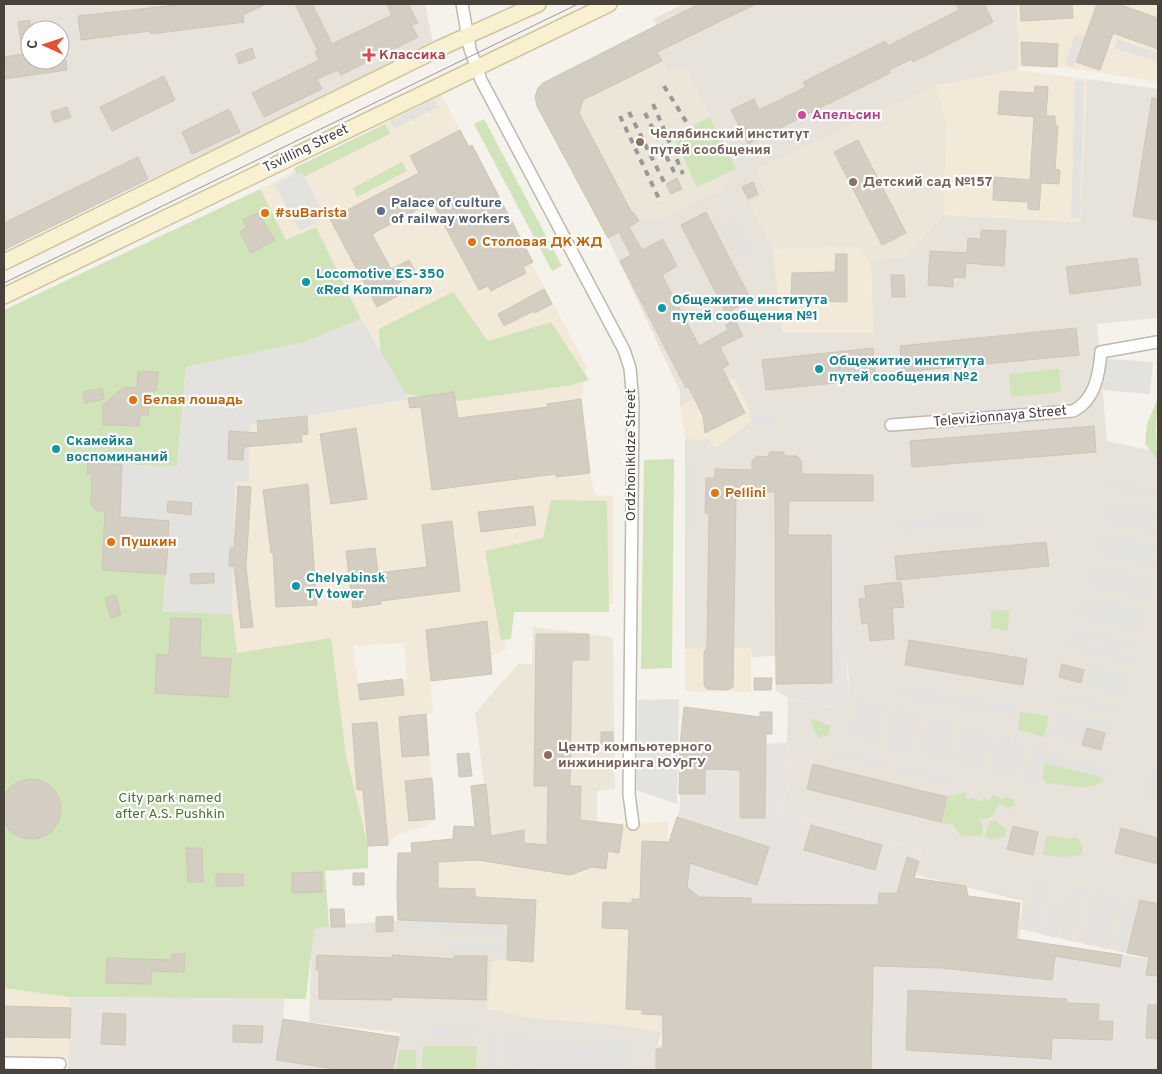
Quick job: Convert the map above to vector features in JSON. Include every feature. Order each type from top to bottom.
[{"type":"main road","points":[[4,262],[468,36],[538,4]]},
{"type":"main road","name":"Tsvilling Street","points":[[4,296],[609,4]]},
{"type":"street","name":"Ordzhonikidze Street","points":[[462,4],[475,68],[624,350],[630,368],[634,442],[631,544],[629,794],[633,824]]},
{"type":"street","name":"Televizionnaya Street","points":[[890,426],[1073,411],[1084,406],[1091,394],[1099,373],[1102,352],[1158,343]]},
{"type":"street","points":[[4,1063],[60,1064]]},
{"type":"shaded area","points":[[4,4],[425,4],[433,43],[4,250]]},
{"type":"shaded area","points":[[684,4],[1017,4],[1019,67],[1017,70],[936,86],[756,170],[767,193],[750,203],[773,249],[783,333],[873,333],[871,263],[880,259],[904,257],[944,215],[1080,222],[1087,79],[1158,89],[1158,307],[1156,318],[1097,324],[1107,441],[1158,452],[1158,960],[1019,929],[1023,901],[916,875],[922,850],[782,811],[792,770],[787,742],[788,698],[846,711],[850,690],[834,535],[806,535],[776,656],[752,657],[751,648],[685,649],[685,438],[702,440],[708,437],[715,449],[734,378],[680,406],[680,391],[608,238],[652,216],[655,220],[667,72],[656,51],[666,45],[653,19]]},
{"type":"shaded area","points":[[1017,4],[1158,4],[1158,82],[1072,68],[1019,67]]},
{"type":"shaded area","name":"Челябинский институт путей сообщения","points":[[656,25],[666,46],[656,51],[666,72],[680,66],[687,70],[735,167],[725,189],[655,221],[652,216],[639,221],[608,238],[537,106],[535,97],[538,88],[543,83],[555,81],[553,77]]},
{"type":"shaded area","points":[[1075,34],[1084,37],[1073,67],[1065,64]]},
{"type":"shaded area","points":[[1117,39],[1158,53],[1158,62],[1114,48]]},
{"type":"shaded area","points":[[1017,70],[1087,79],[1080,222],[944,215],[947,126],[936,86]]},
{"type":"shaded area","points":[[1075,81],[1084,81],[1080,218],[1071,218]]},
{"type":"shaded area","name":"Детский сад №157","points":[[936,86],[947,126],[944,215],[904,257],[880,259],[871,263],[858,247],[773,249],[749,203],[767,193],[756,170]]},
{"type":"shaded area","points":[[441,94],[587,367],[581,400],[590,473],[595,495],[613,496],[613,604],[504,607],[506,650],[490,656],[429,664],[433,713],[426,714],[435,819],[428,825],[397,835],[388,845],[368,846],[346,755],[237,653],[232,614],[235,481],[249,481],[250,426],[257,421],[307,416],[409,399],[361,319],[316,227],[286,240],[260,189]],"holes":[[[404,643],[407,679],[358,684],[353,646]]]},
{"type":"shaded area","points":[[434,99],[438,107],[394,129],[390,121]]},
{"type":"shaded area","points":[[301,171],[326,217],[300,231],[275,185]]},
{"type":"shaded area","points":[[735,219],[752,252],[741,258],[724,224]]},
{"type":"shaded area","points":[[858,247],[871,263],[873,333],[782,333],[773,249]]},
{"type":"shaded area","points":[[361,319],[409,399],[307,416],[257,421],[250,426],[249,482],[235,481],[232,614],[163,612],[169,521],[120,517],[122,464],[177,467],[186,367],[306,342]]},
{"type":"shaded area","points":[[1107,359],[1153,362],[1150,394],[1100,390]]},
{"type":"shaded area","points":[[734,378],[751,413],[751,421],[715,449],[708,437],[702,440],[685,438],[680,406]]},
{"type":"shaded area","points":[[1014,404],[1014,413],[965,417],[965,409]]},
{"type":"shaded area","points":[[752,414],[776,415],[775,427],[752,426]]},
{"type":"shaded area","points":[[686,466],[693,466],[693,532],[685,532]]},
{"type":"shaded area","points":[[1111,479],[1158,491],[1158,500],[1109,488]]},
{"type":"shaded area","points":[[1107,499],[1158,511],[1158,521],[1105,508]]},
{"type":"shaded area","points":[[978,512],[990,523],[903,532],[902,520]]},
{"type":"shaded area","points":[[1104,512],[1158,525],[1158,534],[1102,521]]},
{"type":"shaded area","points":[[1099,531],[1158,546],[1158,555],[1097,540]]},
{"type":"shaded area","points":[[846,532],[847,674],[850,690],[847,711],[788,698],[776,691],[776,552],[806,535],[834,535],[834,533]]},
{"type":"shaded area","points":[[1096,544],[1158,559],[1157,568],[1094,553]]},
{"type":"shaded area","points":[[1091,563],[1154,579],[1152,588],[1089,572]]},
{"type":"shaded area","points":[[1088,576],[1151,592],[1149,600],[1086,585]]},
{"type":"shaded area","points":[[1082,595],[1146,611],[1144,620],[1080,604]]},
{"type":"shaded area","points":[[1079,608],[1143,623],[1141,632],[1077,617]]},
{"type":"shaded area","name":"Центр компьютерного инжиниринга ЮУрГУ","points":[[533,627],[613,637],[615,789],[597,791],[597,822],[594,850],[524,843],[523,830],[491,836],[475,713],[518,664],[532,664]]},
{"type":"shaded area","points":[[1074,627],[1138,643],[1136,652],[1072,636]]},
{"type":"shaded area","points":[[1071,640],[1135,656],[1133,665],[1068,649]]},
{"type":"shaded area","points":[[751,648],[751,692],[685,691],[685,649]]},
{"type":"shaded area","points":[[1091,665],[1130,675],[1128,685],[1089,675]]},
{"type":"shaded area","points":[[1088,678],[1127,688],[1125,697],[1085,687]]},
{"type":"shaded area","points":[[902,687],[1018,707],[1016,717],[900,698]]},
{"type":"shaded area","points":[[1062,692],[1122,708],[1120,716],[1060,701]]},
{"type":"shaded area","points":[[860,698],[870,701],[861,740],[850,737]]},
{"type":"shaded area","points":[[679,699],[677,804],[636,790],[638,700]]},
{"type":"shaded area","points":[[874,702],[884,704],[875,743],[864,741]]},
{"type":"shaded area","points":[[895,707],[906,710],[896,749],[886,746]]},
{"type":"shaded area","points":[[909,711],[919,713],[910,752],[899,750]]},
{"type":"shaded area","points":[[1057,713],[1111,724],[1108,733],[1086,727],[1085,731],[1054,723]]},
{"type":"shaded area","points":[[930,718],[940,720],[931,757],[921,755]]},
{"type":"shaded area","points":[[944,722],[954,724],[945,761],[935,758]]},
{"type":"shaded area","points":[[966,727],[976,730],[967,766],[956,763]]},
{"type":"shaded area","points":[[1054,727],[1085,735],[1082,745],[1051,737]]},
{"type":"shaded area","points":[[980,731],[990,733],[981,769],[970,767]]},
{"type":"shaded area","points":[[1000,736],[1011,739],[1002,775],[991,772]]},
{"type":"shaded area","points":[[1015,739],[1025,742],[1016,778],[1005,776]]},
{"type":"shaded area","points":[[787,742],[792,770],[782,811],[922,850],[914,878],[966,886],[968,897],[1020,903],[1020,939],[1158,960],[1158,1070],[656,1070],[656,1049],[662,1043],[660,1015],[665,854],[680,809],[680,743],[766,744]]},
{"type":"shaded area","points":[[1035,744],[1045,747],[1036,783],[1026,781]]},
{"type":"shaded area","points":[[828,747],[890,765],[882,769],[838,758]]},
{"type":"shaded area","points":[[1051,753],[1107,768],[1105,778],[1048,764]]},
{"type":"shaded area","points":[[1154,762],[1158,764],[1158,789],[1155,804],[1144,801]]},
{"type":"shaded area","points":[[895,765],[970,785],[954,786],[899,773]]},
{"type":"shaded area","points":[[668,821],[660,1015],[662,1032],[619,1025],[531,1018],[487,1009],[492,962],[507,960],[508,924],[411,920],[411,843],[491,836],[524,830],[594,850],[597,822],[623,825]]},
{"type":"shaded area","points":[[1036,880],[1047,882],[1035,931],[1024,928]]},
{"type":"shaded area","points":[[1074,884],[1084,886],[1070,941],[1061,938]]},
{"type":"shaded area","points":[[1096,889],[1105,891],[1092,946],[1083,944]]},
{"type":"shaded area","points":[[1109,892],[1119,895],[1106,949],[1096,946]]},
{"type":"shaded area","points":[[1129,897],[1140,900],[1127,953],[1116,951]]},
{"type":"shaded area","points":[[1053,900],[1063,902],[1055,938],[1044,935]]},
{"type":"shaded area","points":[[411,920],[508,924],[507,960],[492,962],[488,1009],[662,1032],[656,1049],[656,1070],[394,1070],[400,1033],[309,1022],[312,929],[333,925]]},
{"type":"shaded area","points":[[409,921],[501,925],[501,934],[409,930]]},
{"type":"shaded area","points":[[454,942],[501,942],[501,952],[454,952]]},
{"type":"shaded area","points":[[4,988],[70,996],[69,1060],[4,1057]]},
{"type":"shaded area","points":[[70,997],[284,999],[283,1019],[399,1037],[393,1070],[68,1070]]},
{"type":"shaded area","points":[[431,1026],[477,1027],[477,1036],[431,1036]]},
{"type":"shaded area","points":[[488,1035],[497,1035],[496,1070],[487,1070]]},
{"type":"shaded area","points":[[506,1035],[524,1035],[524,1070],[506,1070]]},
{"type":"shaded area","points":[[532,1040],[597,1045],[598,1040],[627,1041],[627,1070],[530,1070]]},
{"type":"green space","points":[[710,117],[735,167],[734,170],[697,187],[673,135]]},
{"type":"green space","points":[[484,119],[562,266],[552,271],[474,124]]},
{"type":"green space","points":[[385,124],[390,134],[299,179],[294,168]]},
{"type":"green space","points":[[402,162],[407,171],[357,197],[353,188]]},
{"type":"green space","name":"City park named after A.S. Pushkin","points":[[260,189],[286,240],[316,227],[361,319],[306,342],[186,367],[177,467],[123,465],[120,512],[169,521],[163,611],[232,614],[237,653],[331,638],[346,755],[368,846],[368,868],[325,871],[329,926],[314,929],[306,999],[70,997],[4,988],[4,310]]},
{"type":"green space","points":[[453,292],[488,341],[551,322],[589,380],[572,385],[459,401],[383,391],[379,329]]},
{"type":"green space","points":[[1059,369],[1061,392],[1011,397],[1009,374]]},
{"type":"green space","points":[[1158,398],[1156,431],[1158,460],[1145,444],[1147,424]]},
{"type":"green space","points":[[674,459],[672,668],[641,669],[644,460]]},
{"type":"green space","points":[[551,500],[607,501],[609,612],[514,612],[511,639],[501,640],[485,551],[543,538]]},
{"type":"green space","points":[[1009,610],[1008,631],[991,628],[991,611]]},
{"type":"green space","points":[[1020,712],[1049,716],[1044,737],[1018,730]]},
{"type":"green space","points":[[814,719],[831,726],[829,735],[820,738],[814,731],[811,721]]},
{"type":"green space","points":[[1045,763],[1105,778],[1093,786],[1085,787],[1046,783],[1042,778]]},
{"type":"green space","points":[[965,792],[967,799],[973,798],[979,802],[984,798],[988,800],[994,795],[1002,800],[1004,797],[1015,800],[1015,805],[1009,809],[999,803],[992,817],[980,820],[983,829],[982,836],[962,837],[952,824],[941,824],[949,795],[953,796]]},
{"type":"green space","points":[[995,820],[1007,830],[1005,836],[990,840],[985,836],[989,822]]},
{"type":"green space","points":[[1047,835],[1068,839],[1077,837],[1083,847],[1081,855],[1066,857],[1042,855]]},
{"type":"green space","points":[[423,1046],[477,1046],[476,1070],[422,1070]]},
{"type":"green space","points":[[399,1050],[416,1050],[416,1070],[396,1070]]},
{"type":"building","points":[[185,4],[266,4],[243,15],[244,22],[151,34],[150,31],[81,40],[78,16]]},
{"type":"building","points":[[295,4],[312,4],[332,44],[392,15],[387,4],[408,4],[418,23],[411,25],[418,37],[390,51],[388,48],[367,58],[369,61],[341,75],[338,70],[317,79],[322,89],[264,117],[252,93],[319,60],[315,52],[318,51]]},
{"type":"building","points":[[699,4],[756,4],[657,52],[662,61],[583,100],[579,113],[632,213],[634,213],[639,221],[629,227],[642,250],[663,239],[677,266],[662,275],[699,346],[728,330],[725,325],[735,320],[743,336],[720,347],[729,365],[722,368],[745,413],[705,433],[703,416],[688,386],[686,388],[620,261],[631,255],[619,232],[608,238],[537,106],[535,97],[538,88],[543,83]]},
{"type":"building","points":[[956,4],[984,4],[993,22],[913,62],[912,59],[889,70],[890,73],[748,144],[731,110],[754,99],[759,110],[806,87],[803,82],[885,41],[888,46],[959,10]]},
{"type":"building","points":[[1020,4],[1072,4],[1073,18],[1021,21]]},
{"type":"building","points":[[1097,4],[1118,4],[1158,18],[1158,49],[1113,33],[1100,70],[1076,62]]},
{"type":"building","points":[[1021,42],[1058,44],[1057,67],[1022,65]]},
{"type":"building","points":[[252,48],[255,58],[239,64],[236,54]]},
{"type":"building","points":[[20,54],[20,70],[67,70],[4,79],[4,57]]},
{"type":"building","points":[[164,76],[175,100],[112,131],[100,107]]},
{"type":"building","points":[[1035,86],[1048,87],[1046,116],[1055,116],[1055,125],[1058,126],[1055,169],[1060,170],[1059,184],[1041,183],[1039,210],[1028,209],[1028,202],[993,200],[994,177],[1030,180],[1034,117],[998,114],[1000,91],[1034,93]]},
{"type":"building","points":[[1152,98],[1158,99],[1158,206],[1156,220],[1133,216]]},
{"type":"building","points":[[67,107],[71,117],[54,123],[51,112]]},
{"type":"building","points":[[229,109],[240,132],[192,154],[182,132]]},
{"type":"building","name":"Palace of culture of railway workers","points":[[460,130],[469,147],[472,145],[533,262],[523,267],[526,273],[491,291],[488,286],[479,290],[432,202],[372,234],[391,269],[409,260],[416,273],[398,283],[403,293],[377,307],[330,219],[419,173],[410,156]]},
{"type":"building","points":[[858,140],[906,233],[882,245],[834,152]]},
{"type":"building","points":[[138,157],[148,179],[4,250],[4,223]]},
{"type":"building","points":[[677,178],[682,189],[671,194],[666,184]]},
{"type":"building","points":[[753,182],[758,194],[748,199],[742,187]]},
{"type":"building","points":[[706,212],[751,300],[726,313],[681,225]]},
{"type":"building","points":[[258,213],[275,240],[251,253],[240,232],[247,227],[243,220]]},
{"type":"building","points":[[981,230],[1006,231],[1004,266],[966,263],[965,278],[953,277],[953,287],[928,285],[930,251],[967,253],[968,238],[981,239]]},
{"type":"building","points":[[836,254],[847,254],[847,302],[791,300],[792,273],[835,272]]},
{"type":"building","points":[[1137,258],[1141,285],[1070,294],[1066,267]]},
{"type":"building","points":[[891,275],[904,275],[905,297],[892,297]]},
{"type":"building","points":[[544,289],[552,304],[504,326],[498,314]]},
{"type":"building","points":[[1076,328],[1079,355],[902,372],[900,346]]},
{"type":"building","name":"Общежитие института путей сообщения №2","points":[[873,348],[876,379],[766,390],[762,360]]},
{"type":"building","name":"Белая лошадь","points":[[138,371],[158,372],[156,391],[150,391],[148,415],[140,415],[139,426],[103,425],[103,405],[124,387],[137,388]]},
{"type":"building","points":[[102,388],[104,399],[85,403],[83,392]]},
{"type":"building","points":[[454,392],[458,418],[548,407],[547,404],[581,399],[590,473],[556,477],[556,474],[432,490],[421,407],[410,408],[408,398]]},
{"type":"building","points":[[307,416],[308,434],[301,435],[302,442],[244,447],[243,460],[228,459],[229,431],[258,433],[257,421]]},
{"type":"building","points":[[1094,426],[1096,452],[912,467],[910,441]]},
{"type":"building","points":[[356,428],[367,499],[331,504],[320,434]]},
{"type":"building","points":[[770,452],[783,452],[785,456],[797,456],[801,461],[802,474],[873,475],[873,501],[789,501],[788,535],[831,535],[832,683],[776,684],[775,492],[750,492],[750,497],[736,497],[733,687],[727,690],[707,689],[704,685],[704,651],[707,648],[709,513],[705,513],[706,478],[715,478],[715,469],[752,470],[752,461],[757,456],[768,457]]},
{"type":"building","points":[[88,463],[122,464],[120,517],[169,521],[166,574],[102,570],[105,511],[97,511],[91,504],[92,474],[87,474]]},
{"type":"building","points":[[308,484],[317,605],[276,607],[273,553],[271,553],[263,490]]},
{"type":"building","points":[[238,486],[251,487],[246,567],[253,627],[241,628],[234,566],[229,566],[230,548],[234,548]]},
{"type":"building","points":[[168,501],[192,503],[191,515],[167,512]]},
{"type":"building","points":[[533,506],[536,525],[481,532],[478,512]]},
{"type":"building","points":[[452,521],[460,591],[381,601],[381,604],[353,608],[346,551],[375,548],[378,573],[427,567],[422,525]]},
{"type":"building","points":[[1046,542],[1049,566],[897,580],[895,556]]},
{"type":"building","points":[[214,573],[214,583],[191,584],[190,574]]},
{"type":"building","points":[[901,582],[904,607],[892,608],[894,639],[870,641],[868,623],[862,624],[859,599],[866,598],[864,586]]},
{"type":"building","points":[[116,595],[121,615],[111,618],[105,598]]},
{"type":"building","points":[[171,618],[201,619],[200,657],[231,659],[228,697],[155,693],[157,654],[169,655]]},
{"type":"building","points":[[487,621],[492,674],[431,681],[426,630]]},
{"type":"building","points":[[536,634],[589,634],[589,660],[572,660],[570,786],[581,786],[580,820],[623,825],[619,853],[608,851],[606,869],[592,867],[570,875],[478,860],[438,862],[438,888],[475,889],[475,897],[536,900],[533,962],[507,960],[508,924],[398,920],[397,890],[398,853],[412,853],[411,843],[453,839],[454,826],[475,827],[471,786],[486,784],[491,836],[524,830],[524,843],[547,845],[548,786],[534,786]]},
{"type":"building","points":[[909,640],[1027,659],[1023,685],[905,665]]},
{"type":"building","points":[[1062,664],[1084,670],[1081,683],[1059,677]]},
{"type":"building","points":[[754,678],[772,678],[771,690],[754,690]]},
{"type":"building","points":[[402,679],[404,695],[360,700],[358,684]]},
{"type":"building","points":[[684,707],[760,717],[760,712],[772,712],[772,734],[766,734],[765,818],[740,818],[740,770],[705,769],[705,794],[679,794],[680,745]]},
{"type":"building","points":[[426,714],[429,755],[402,757],[399,717]]},
{"type":"building","points":[[377,722],[388,845],[368,846],[363,790],[357,790],[352,724]]},
{"type":"building","points":[[1087,728],[1105,733],[1101,750],[1082,745]]},
{"type":"building","points":[[601,732],[613,732],[613,744],[601,744]]},
{"type":"building","points":[[469,753],[472,776],[459,777],[457,754]]},
{"type":"building","points":[[813,764],[947,797],[941,822],[807,789]]},
{"type":"building","points":[[432,778],[435,819],[409,821],[405,781]]},
{"type":"building","points":[[31,779],[47,784],[52,788],[56,793],[61,809],[56,825],[52,830],[47,834],[31,839],[15,834],[10,830],[6,825],[1,809],[6,793],[10,788],[15,784]]},
{"type":"building","points":[[677,817],[769,847],[757,885],[690,863],[687,887],[699,897],[752,898],[750,904],[878,905],[879,893],[897,893],[907,857],[919,861],[914,878],[966,886],[968,896],[1020,903],[1016,939],[1122,955],[1120,967],[1055,956],[1052,980],[941,968],[873,966],[871,1070],[656,1070],[656,1049],[663,1049],[663,1015],[642,1014],[642,1010],[626,1009],[629,929],[602,928],[603,902],[632,903],[632,899],[640,899],[642,841],[669,842]]},
{"type":"building","points":[[811,825],[882,845],[875,870],[804,850]]},
{"type":"building","points":[[1013,826],[1038,832],[1033,855],[1007,849]]},
{"type":"building","points":[[1121,828],[1158,838],[1158,864],[1115,853]]},
{"type":"building","points":[[186,848],[202,848],[203,882],[188,882]]},
{"type":"building","points":[[322,872],[322,892],[292,893],[292,873]]},
{"type":"building","points":[[353,873],[364,873],[364,885],[353,885]]},
{"type":"building","points":[[216,874],[243,874],[243,886],[216,886]]},
{"type":"building","points":[[1140,900],[1158,904],[1158,976],[1146,975],[1149,957],[1127,953]]},
{"type":"building","points":[[330,909],[344,909],[345,927],[331,927]]},
{"type":"building","points":[[393,916],[393,931],[376,932],[376,917]]},
{"type":"building","points":[[172,954],[185,954],[184,972],[151,971],[151,984],[106,983],[107,958],[172,960]]},
{"type":"building","points":[[317,955],[392,958],[392,955],[455,959],[454,956],[487,956],[486,1000],[392,997],[392,1000],[319,999],[319,970],[316,970]]},
{"type":"building","points":[[908,990],[1067,999],[1067,1003],[1099,1004],[1098,1021],[1113,1021],[1112,1040],[1052,1038],[1051,1059],[906,1050]]},
{"type":"building","points":[[1148,1005],[1158,1005],[1158,1039],[1146,1038]]},
{"type":"building","points":[[4,1006],[71,1008],[70,1038],[4,1037]]},
{"type":"building","points":[[103,1013],[126,1014],[125,1045],[101,1044]]},
{"type":"building","points":[[283,1019],[399,1037],[393,1070],[342,1070],[276,1060]]},
{"type":"building","points":[[233,1025],[263,1026],[262,1043],[233,1042]]},
{"type":"tram line","points":[[4,283],[578,4]]},
{"type":"railway","points":[[664,86],[687,123]]},
{"type":"railway","points":[[653,104],[683,174]]},
{"type":"railway","points":[[629,112],[664,182]]},
{"type":"railway","points":[[645,113],[676,176]]},
{"type":"railway","points":[[620,116],[661,203]]},
{"type":"place","name":"Классика","points":[[369,55]]},
{"type":"place","name":"Апельсин","points":[[802,115]]},
{"type":"place","name":"Челябинский институт путей сообщения","points":[[640,142]]},
{"type":"place","name":"Детский сад №157","points":[[853,182]]},
{"type":"place","name":"Palace of culture of railway workers","points":[[381,211]]},
{"type":"place","name":"#suBarista","points":[[265,213]]},
{"type":"place","name":"Столовая ДК ЖД","points":[[472,242]]},
{"type":"place","name":"Locomotive ES-350 «Red Kommunar»","points":[[306,282]]},
{"type":"place","name":"Общежитие института путей сообщения №1","points":[[662,308]]},
{"type":"place","name":"Общежитие института путей сообщения №2","points":[[819,369]]},
{"type":"place","name":"Белая лошадь","points":[[133,400]]},
{"type":"place","name":"Скамейка воспоминаний","points":[[56,449]]},
{"type":"place","name":"Pellini","points":[[715,493]]},
{"type":"place","name":"Пушкин","points":[[111,542]]},
{"type":"place","name":"Chelyabinsk TV tower","points":[[296,586]]},
{"type":"place","name":"Центр компьютерного инжиниринга ЮУрГУ","points":[[548,755]]}]
